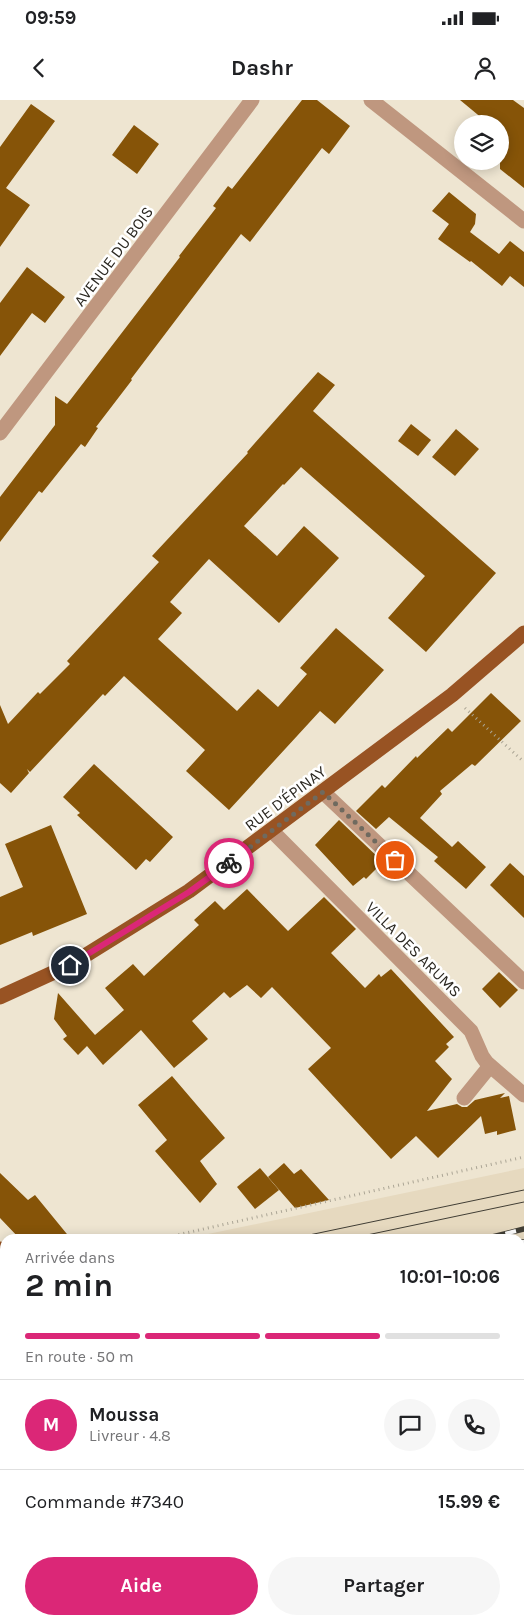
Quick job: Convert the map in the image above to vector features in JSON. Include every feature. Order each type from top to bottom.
[{"type":"main road","name":"RUE D'ÉPINAY","points":[[0,997],[70,965],[189,892],[452,696],[523,635]]},
{"type":"street","name":"AVENUE DU BOIS","points":[[0,433],[252,100]]},
{"type":"street","points":[[371,100],[524,220]]},
{"type":"street","points":[[323,792],[524,982]]},
{"type":"street","name":"VILLA DES ARUMS","points":[[272,831],[471,1031],[482,1056],[490,1066],[524,1095]]},
{"type":"street","points":[[464,1098],[490,1066]]},
{"type":"path","points":[[452,696],[524,762]]},
{"type":"path","points":[[181,1234],[524,1157]]},
{"type":"shaded area","points":[[524,1168],[524,1234],[208,1234]]},
{"type":"building","points":[[302,100],[317,100],[350,126],[329,154],[322,148],[250,242],[241,234],[131,379],[96,427],[98,428],[85,447],[81,444],[42,493],[39,491],[0,542],[0,497],[55,425],[55,396],[67,404],[180,257],[216,208],[213,206],[228,186],[232,189]]},
{"type":"building","points":[[460,100],[513,100],[524,108],[524,188],[501,170],[509,170],[509,115],[478,115]]},
{"type":"building","points":[[31,104],[55,121],[6,188],[30,205],[0,247],[0,147]]},
{"type":"building","points":[[134,125],[159,144],[137,174],[112,155]]},
{"type":"building","points":[[449,192],[476,214],[475,224],[470,232],[499,254],[510,241],[524,252],[524,287],[510,276],[502,286],[471,261],[438,239],[449,224],[432,211]]},
{"type":"building","points":[[27,267],[65,297],[45,323],[32,313],[0,356],[0,303]]},
{"type":"building","points":[[318,372],[335,385],[313,411],[496,573],[426,652],[388,618],[425,576],[301,467],[244,526],[277,556],[304,526],[339,558],[279,623],[209,559],[170,602],[182,613],[158,639],[237,711],[258,689],[278,707],[307,674],[300,668],[336,628],[384,670],[335,724],[320,711],[229,810],[186,771],[205,750],[124,676],[105,696],[103,694],[30,772],[27,769],[29,773],[11,793],[0,783],[0,705],[8,724],[38,692],[40,694],[70,664],[67,661],[159,562],[152,556],[248,453]]},
{"type":"building","points":[[411,424],[431,440],[418,456],[398,441]]},
{"type":"building","points":[[456,429],[479,449],[455,476],[432,457]]},
{"type":"building","points":[[491,693],[521,721],[475,766],[472,764],[440,791],[442,794],[420,818],[452,847],[458,841],[486,867],[466,889],[434,861],[438,857],[389,817],[376,829],[356,811],[382,785],[385,788],[416,756],[417,758],[448,728],[452,732]]},
{"type":"building","points":[[94,764],[173,837],[150,862],[146,859],[136,870],[77,815],[80,813],[63,797]]},
{"type":"building","points":[[339,820],[383,862],[366,879],[364,877],[353,886],[315,845]]},
{"type":"building","points":[[51,825],[87,914],[33,936],[32,932],[0,945],[0,897],[23,887],[5,844]]},
{"type":"building","points":[[510,863],[524,876],[524,918],[490,885]]},
{"type":"building","points":[[247,889],[288,931],[324,897],[356,929],[331,953],[365,988],[379,974],[381,977],[391,969],[454,1037],[446,1044],[449,1047],[435,1061],[452,1079],[427,1111],[457,1104],[467,1107],[475,1100],[505,1093],[500,1098],[509,1096],[516,1130],[497,1135],[497,1131],[485,1134],[481,1116],[438,1158],[416,1136],[391,1159],[308,1069],[331,1048],[272,987],[261,998],[247,985],[230,998],[224,992],[192,1021],[208,1039],[174,1068],[141,1030],[103,1065],[87,1046],[78,1055],[63,1039],[67,1036],[54,1019],[58,993],[95,1035],[124,1010],[105,988],[133,964],[144,976],[199,925],[194,920],[215,901],[224,910]]},
{"type":"building","points":[[499,972],[518,990],[500,1008],[482,989]]},
{"type":"building","points":[[172,1076],[225,1138],[200,1161],[217,1184],[200,1203],[155,1151],[167,1140],[138,1105]]},
{"type":"building","points":[[284,1163],[294,1174],[301,1169],[329,1200],[295,1208],[268,1177]]},
{"type":"building","points":[[260,1168],[279,1190],[255,1209],[237,1187]]},
{"type":"building","points":[[0,1173],[28,1200],[35,1195],[67,1234],[15,1234],[0,1218]]},
{"type":"tram line","points":[[314,1234],[524,1190]]},
{"type":"tram line","points":[[372,1234],[524,1202]]},
{"type":"railway","points":[[504,1234],[524,1229]]},
{"type":"way so far","points":[[229,863],[323,792],[395,860]]},
{"type":"route","points":[[70,965],[189,892],[229,863]]}]
